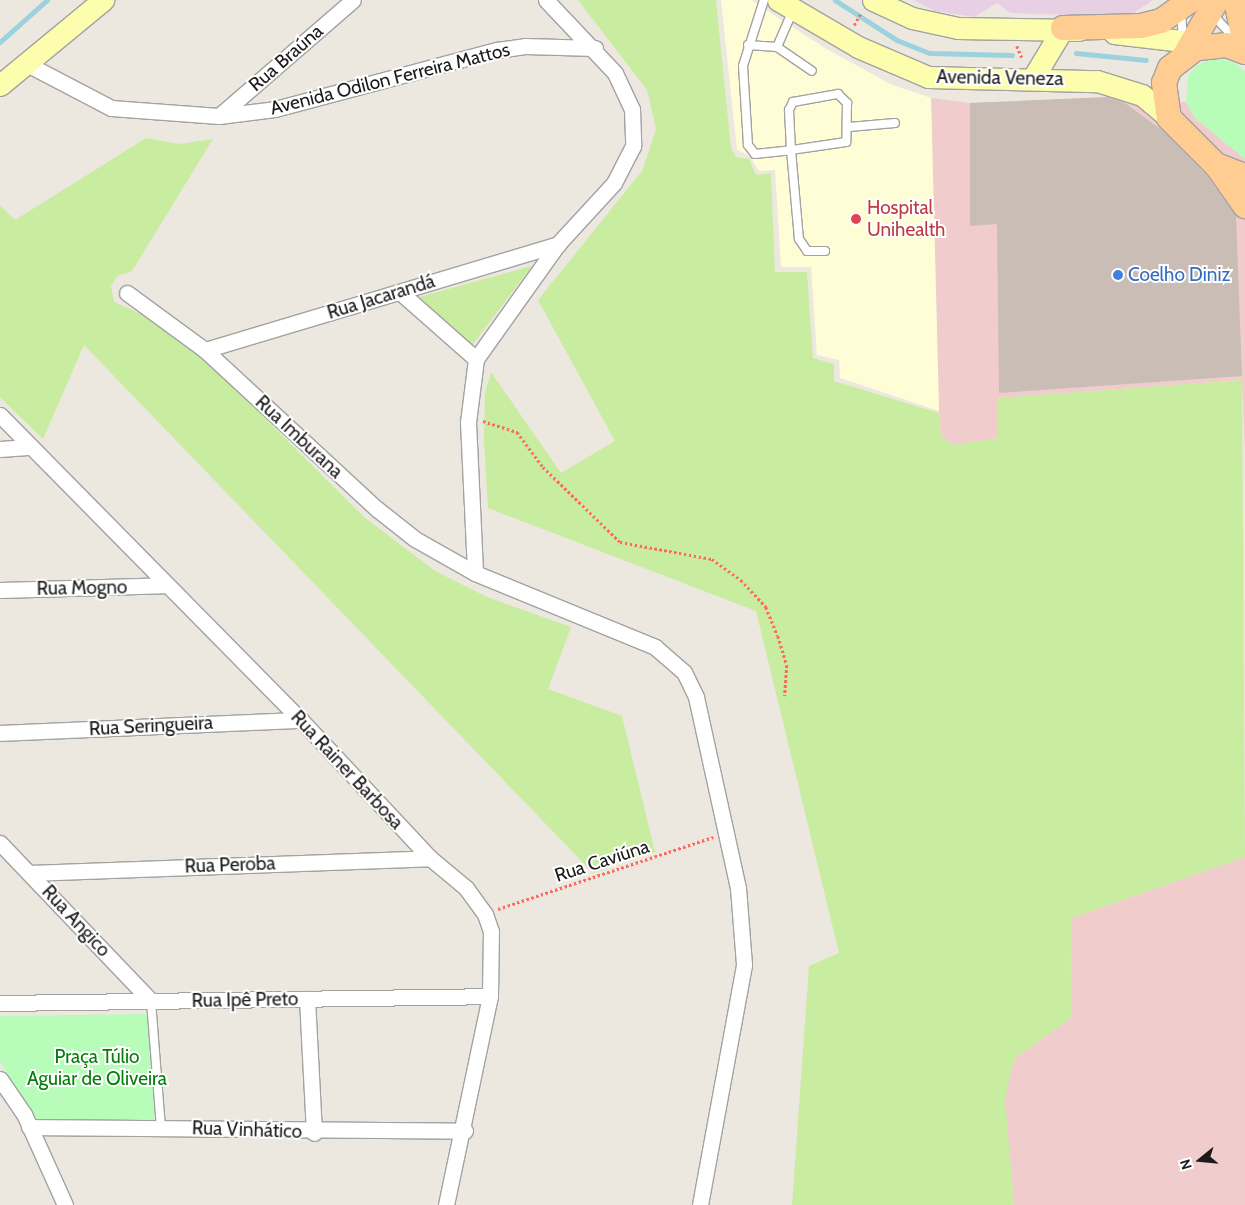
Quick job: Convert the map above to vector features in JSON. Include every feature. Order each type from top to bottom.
[{"type":"main road","points":[[0,85],[103,0]]},
{"type":"main road","points":[[1236,0],[1245,44]]},
{"type":"main road","name":"Avenida Veneza","points":[[786,4],[858,47],[928,77],[1029,73],[1111,83],[1142,95],[1169,118]]},
{"type":"main road","points":[[868,5],[912,18],[958,28],[1063,28],[1141,26],[1196,4],[1191,49],[1164,83],[1169,118],[1216,165],[1245,206]]},
{"type":"main road","points":[[1063,28],[1191,49],[1245,51]]},
{"type":"main road","points":[[1029,73],[1063,28]]},
{"type":"main road","points":[[1216,165],[1245,176]]},
{"type":"street","name":"Rua Braúna","points":[[219,116],[353,0]]},
{"type":"street","points":[[546,0],[595,48],[629,101],[633,146],[614,183],[558,244],[476,359],[468,422],[475,573],[668,654],[690,682],[704,721],[738,888],[744,965],[700,1205]]},
{"type":"street","name":"Avenida Odilon Ferreira Mattos","points":[[27,64],[110,108],[219,116],[275,109],[497,50],[525,46],[595,48]]},
{"type":"street","name":"Rua Jacarandá","points":[[205,350],[558,244]]},
{"type":"street","points":[[400,292],[476,359]]},
{"type":"street","name":"Rua Imburana","points":[[127,293],[205,350],[377,509],[414,539],[475,573]]},
{"type":"street","name":"Rua Rainer Barbosa","points":[[0,415],[164,586],[301,720],[430,858],[466,888],[485,914],[491,931],[490,996],[465,1131],[446,1205]]},
{"type":"street","points":[[0,449],[31,447]]},
{"type":"street","name":"Rua Mogno","points":[[0,590],[164,586]]},
{"type":"street","name":"Rua Seringueira","points":[[0,733],[301,720]]},
{"type":"street","name":"Rua Angico","points":[[0,843],[30,872],[151,1001]]},
{"type":"street","name":"Rua Peroba","points":[[30,872],[430,858]]},
{"type":"street","name":"Rua Ipê Preto","points":[[0,1003],[490,996]]},
{"type":"street","points":[[307,999],[314,1133]]},
{"type":"street","points":[[0,1079],[29,1127],[65,1205]]},
{"type":"street","name":"Rua Vinhático","points":[[29,1127],[161,1127],[314,1133],[465,1131]]},
{"type":"lane","points":[[764,0],[748,45],[743,66],[750,151],[791,150],[843,144],[849,138],[847,103],[838,94],[798,99],[789,110],[791,150],[799,239],[808,251],[825,251]]},
{"type":"lane","points":[[777,48],[786,4]]},
{"type":"lane","points":[[1196,4],[1245,51]]},
{"type":"lane","points":[[748,45],[777,48],[812,71]]},
{"type":"lane","points":[[849,127],[895,123]]},
{"type":"lane","points":[[151,1001],[161,1127]]},
{"type":"path","points":[[852,29],[868,5]]},
{"type":"path","points":[[1014,40],[1029,73]]},
{"type":"path","points":[[492,422],[517,432],[543,467],[620,542],[712,559],[741,580],[766,607],[778,636],[787,665],[785,696]]},
{"type":"path","name":"Rua Caviúna","points":[[485,914],[726,832]]},
{"type":"shaded area","name":"Hospital Unihealth","points":[[721,0],[751,0],[825,48],[890,84],[931,98],[939,411],[840,378],[839,360],[817,355],[811,267],[781,267],[775,170],[759,171],[750,156],[737,150]]},
{"type":"shaded area","points":[[913,0],[1153,0],[1128,17],[1010,13],[997,3],[974,17],[935,11]]},
{"type":"shaded area","name":"Coelho Diniz","points":[[1118,97],[1186,102],[1194,117],[1245,159],[1245,453],[1242,380],[998,398],[998,438],[953,445],[941,436],[939,411],[931,98],[970,103]]},
{"type":"shaded area","points":[[1245,857],[1245,1205],[1014,1205],[1004,1098],[1014,1059],[1071,1018],[1072,918]]},
{"type":"green space","points":[[578,0],[716,0],[731,148],[736,157],[749,159],[756,175],[771,173],[775,272],[807,272],[813,358],[834,364],[834,381],[939,413],[941,436],[953,445],[998,438],[998,398],[1242,380],[1245,857],[1072,918],[1071,1018],[1014,1059],[1005,1098],[1014,1205],[792,1205],[809,966],[839,953],[756,611],[488,508],[484,441],[485,393],[491,372],[561,473],[615,441],[538,300],[642,171],[656,129],[647,90]]},
{"type":"green space","points":[[1214,58],[1233,62],[1245,71],[1245,159],[1194,117],[1186,102],[1188,76],[1196,66]]},
{"type":"green space","points":[[146,138],[179,144],[213,139],[132,271],[117,276],[111,286],[114,302],[150,318],[201,355],[364,517],[435,571],[487,597],[571,627],[548,689],[622,716],[655,852],[593,873],[84,345],[43,439],[0,397],[0,205],[15,220]]},
{"type":"green space","points":[[532,266],[472,345],[419,297]]},
{"type":"green space","name":"Praça Túlio Aguiar de Oliveira","points":[[147,1014],[155,1122],[36,1120],[0,1062],[0,1016]]},
{"type":"building","name":"Coelho Diniz","points":[[1107,97],[1125,103],[1163,131],[1206,175],[1236,216],[1242,376],[999,393],[997,224],[970,226],[970,103]]},
{"type":"waterway","points":[[0,42],[47,0]]},
{"type":"waterway","points":[[835,0],[897,40],[930,53],[1012,55]]},
{"type":"waterway","points":[[1076,53],[1146,60]]},
{"type":"place","name":"Hospital Unihealth","points":[[856,219]]},
{"type":"place","name":"Coelho Diniz","points":[[1118,275]]}]
